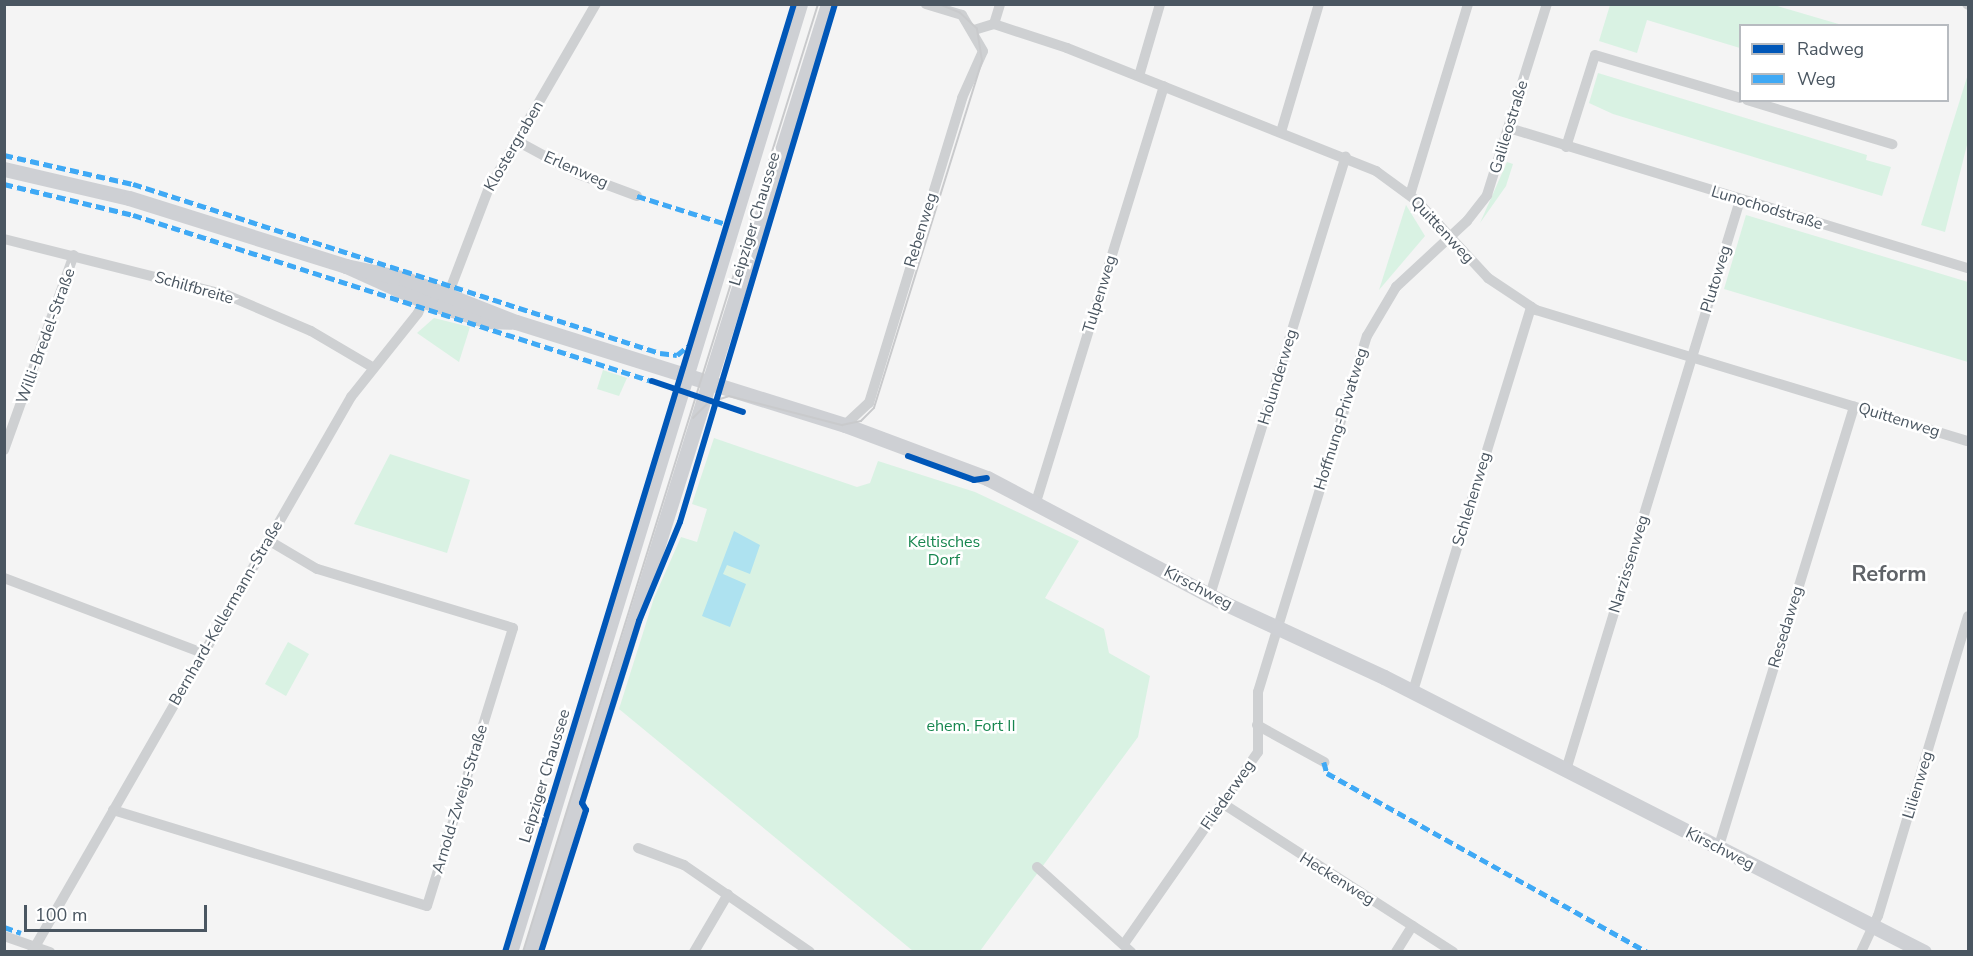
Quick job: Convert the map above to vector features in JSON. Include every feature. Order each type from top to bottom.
[{"type":"main road","name":"Leipziger Chaussee","points":[[510,951],[800,4]]},
{"type":"main road","name":"Leipziger Chaussee","points":[[530,951],[711,385],[828,4]]},
{"type":"main road","points":[[4,169],[129,198],[346,266],[426,294],[488,321],[516,322]]},
{"type":"main road","points":[[426,294],[448,295],[516,322],[711,385]]},
{"type":"main road","name":"Kirschweg","points":[[711,385],[845,425],[1036,502],[1210,595],[1413,692],[1873,929],[1924,951]]},
{"type":"street","name":"Klostergraben","points":[[448,295],[471,225],[596,4]]},
{"type":"street","points":[[926,4],[962,15],[974,30],[994,24],[1000,4]]},
{"type":"street","points":[[1139,76],[1160,4]]},
{"type":"street","points":[[1281,132],[1320,4]]},
{"type":"street","points":[[1410,195],[1468,4]]},
{"type":"street","name":"Galileostraße","points":[[1449,237],[1487,195],[1547,4]]},
{"type":"street","name":"Quittenweg","points":[[994,24],[1139,76],[1346,157],[1410,195],[1488,278],[1531,307],[1968,441]]},
{"type":"street","name":"Rebenweg","points":[[845,425],[869,402],[962,98],[983,51],[974,30]]},
{"type":"street","points":[[1566,147],[1596,55],[1739,99]]},
{"type":"street","name":"Tulpenweg","points":[[1036,502],[1164,86]]},
{"type":"street","points":[[1754,102],[1892,144]]},
{"type":"street","name":"Lunochodstraße","points":[[1509,129],[1968,268]]},
{"type":"street","name":"Erlenweg","points":[[517,141],[578,174],[637,196]]},
{"type":"street","name":"Holunderweg","points":[[1210,595],[1346,157]]},
{"type":"street","name":"Plutoweg","points":[[1692,357],[1740,200]]},
{"type":"street","name":"Hoffnung-Privatweg","points":[[1278,627],[1372,323],[1396,287],[1449,237]]},
{"type":"street","name":"Schilfbreite","points":[[4,239],[227,295],[311,331],[372,367]]},
{"type":"street","name":"Willi-Bredel-Straße","points":[[4,450],[74,255]]},
{"type":"street","name":"Bernhard-Kellermann-Straße","points":[[34,948],[268,540],[372,367],[426,294]]},
{"type":"street","name":"Schlehenweg","points":[[1413,692],[1531,307]]},
{"type":"street","name":"Narzissenweg","points":[[1566,770],[1692,357]]},
{"type":"street","name":"Resedaweg","points":[[1719,849],[1854,406]]},
{"type":"street","name":"Arnold-Zweig-Straße","points":[[113,810],[427,906],[513,628],[317,569],[268,540]]},
{"type":"street","points":[[4,579],[202,653]]},
{"type":"street","name":"Lilienweg","points":[[1861,951],[1873,929],[1968,616]]},
{"type":"street","name":"Fliederweg","points":[[1127,947],[1259,750],[1257,698],[1278,627]]},
{"type":"street","points":[[1257,725],[1324,762]]},
{"type":"street","name":"Heckenweg","points":[[1222,803],[1453,951]]},
{"type":"street","points":[[638,848],[684,865],[810,951]]},
{"type":"street","points":[[1037,867],[1127,947]]},
{"type":"street","points":[[694,951],[728,894]]},
{"type":"street","points":[[1396,951],[1412,926]]},
{"type":"street","points":[[4,936],[34,948],[50,951]]},
{"type":"green space","points":[[1610,5],[1774,5],[1839,24],[1739,24],[1739,48],[1647,20],[1637,53],[1599,41]]},
{"type":"green space","points":[[1598,73],[1867,155],[1866,160],[1891,167],[1882,196],[1613,114],[1589,103]]},
{"type":"green space","points":[[1968,74],[1968,141],[1945,232],[1921,225]]},
{"type":"green space","points":[[1507,162],[1513,164],[1506,186],[1480,223]]},
{"type":"green space","points":[[1406,205],[1425,236],[1379,290]]},
{"type":"green space","points":[[1746,215],[1968,282],[1968,362],[1724,289]]},
{"type":"green space","points":[[434,318],[470,327],[459,362],[417,333]]},
{"type":"green space","points":[[603,370],[627,378],[619,396],[597,389]]},
{"type":"green space","name":"ehem. Fort II","points":[[714,438],[857,487],[870,483],[878,461],[975,492],[1079,541],[1045,598],[1104,629],[1109,653],[1150,676],[1138,737],[980,951],[913,951],[619,709],[654,598],[681,537],[697,542],[707,509],[692,504]]},
{"type":"green space","points":[[390,454],[470,480],[447,553],[354,524]]},
{"type":"green space","points":[[288,642],[309,654],[286,696],[265,684]]},
{"type":"water","points":[[734,531],[760,545],[750,574],[727,565],[723,574],[746,584],[730,627],[702,616]]},
{"type":"tram line","points":[[523,952],[818,4]]},
{"type":"tram line","points":[[693,418],[708,403],[729,396],[842,425],[861,421],[874,408],[982,61],[977,29],[960,13],[938,4]]},
{"type":"marked path","points":[[4,155],[133,184],[660,353],[677,355],[688,346]]},
{"type":"marked path","points":[[4,184],[133,215],[652,381]]},
{"type":"marked path","points":[[637,196],[726,224]]},
{"type":"marked path","points":[[1324,762],[1327,773],[1647,952]]},
{"type":"marked path","points":[[4,927],[21,933]]},
{"type":"cycle path","points":[[505,952],[794,4]]},
{"type":"cycle path","points":[[541,952],[586,810],[582,803],[639,621],[680,522],[835,4]]},
{"type":"cycle path","points":[[652,381],[743,412]]},
{"type":"cycle path","points":[[908,456],[974,480],[987,478]]},
{"type":"district","name":"Reform","points":[[1889,575]]},
{"type":"park label","name":"Keltisches Dorf","points":[[944,551]]}]
